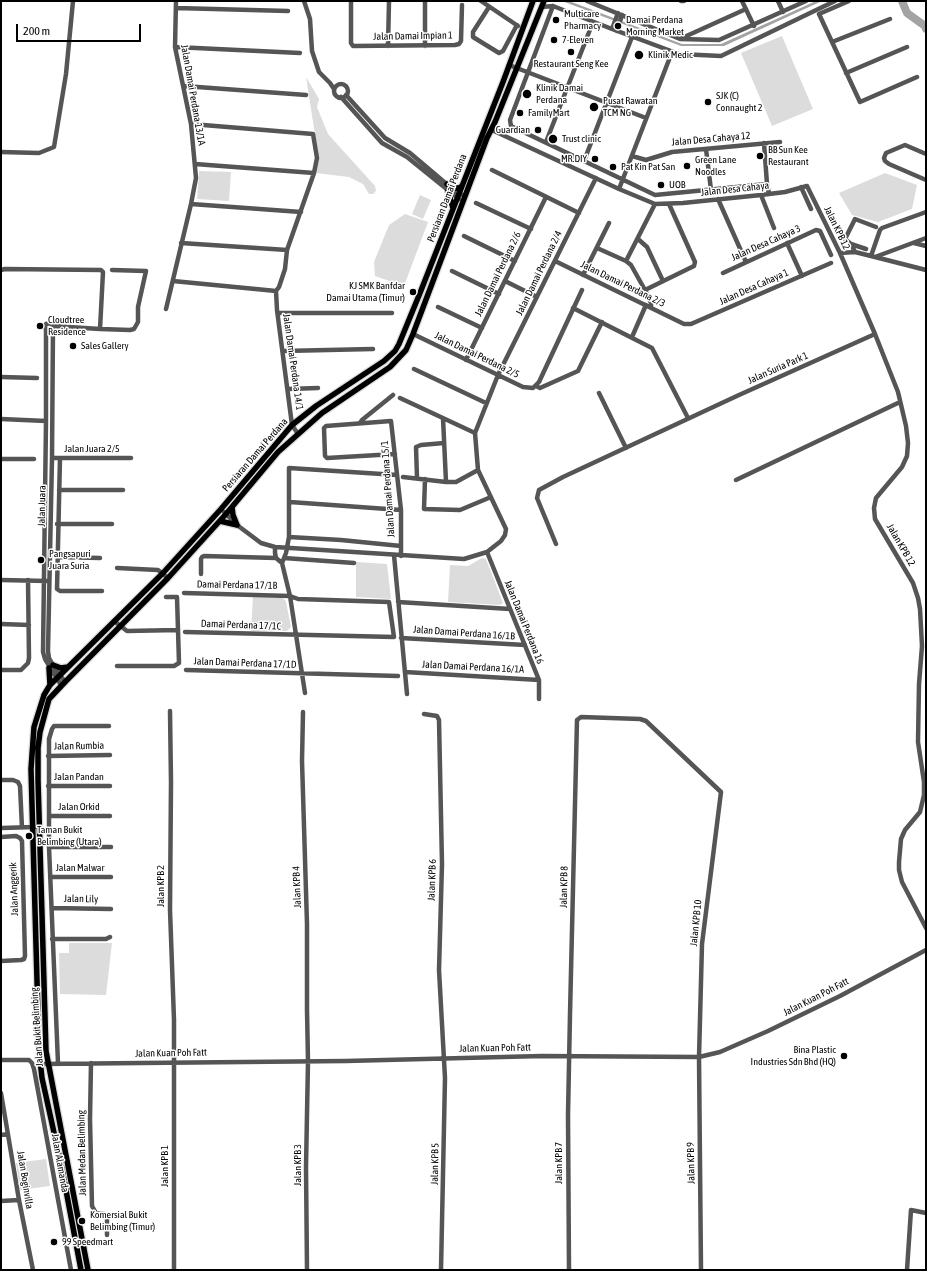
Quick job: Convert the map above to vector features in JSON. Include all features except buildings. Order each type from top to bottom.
[{"type":"main road","name":"Persiaran Damai Perdana","points":[[36,827],[31,769],[34,730],[44,695],[50,685],[163,573],[221,509],[292,425],[316,406],[393,354],[399,344],[462,186],[533,1]]},
{"type":"main road","name":"Persiaran Damai Perdana","points":[[36,827],[38,748],[40,732],[49,699],[63,683],[168,578],[232,508],[278,452],[322,413],[383,372],[401,356],[413,334],[487,138],[495,122],[543,4]]},
{"type":"main road","name":"Persiaran Damai Perdana","points":[[461,207],[468,198],[494,131],[495,122]]},
{"type":"main road","points":[[447,184],[455,188],[462,186]]},
{"type":"main road","points":[[448,191],[453,208]]},
{"type":"main road","points":[[380,364],[377,368],[383,372]]},
{"type":"main road","points":[[220,521],[237,525],[232,508]]},
{"type":"main road","points":[[50,685],[51,666],[61,668],[69,666]]},
{"type":"main road","name":"Jalan Bukit Belimbing","points":[[36,827],[44,1026],[47,1063],[88,1270]]},
{"type":"main road","name":"Jalan Bukit Belimbing","points":[[36,827],[40,1064],[81,1270]]},
{"type":"street","points":[[1,152],[39,153],[54,148],[66,74],[73,1]]},
{"type":"street","name":"Jalan Damai Perdana 13/1A","points":[[166,309],[196,178],[191,124],[175,47],[176,1]]},
{"type":"street","points":[[304,1],[310,19],[312,51],[319,72],[330,83],[335,94],[343,96],[385,138],[410,153],[447,184],[458,196]]},
{"type":"street","name":"Jalan Damai Impian 1","points":[[351,1],[351,43],[353,46],[455,46],[461,41],[462,5]]},
{"type":"street","points":[[388,1],[388,46]]},
{"type":"street","points":[[425,1],[425,46]]},
{"type":"street","points":[[481,1],[522,29]]},
{"type":"street","points":[[551,1],[553,6],[510,120],[511,126],[655,195],[767,184]]},
{"type":"street","points":[[587,1],[619,18],[680,39],[719,40],[754,26],[806,1]]},
{"type":"street","points":[[742,1],[754,26]]},
{"type":"street","points":[[778,1],[783,12]]},
{"type":"street","points":[[543,4],[553,6],[672,52],[683,55],[721,56],[834,1]]},
{"type":"street","points":[[850,1],[819,14],[860,102],[916,77]]},
{"type":"street","points":[[489,7],[473,32],[472,37],[498,53],[503,51],[517,25]]},
{"type":"street","points":[[176,8],[288,11]]},
{"type":"street","points":[[680,39],[746,8]]},
{"type":"street","points":[[614,30],[619,18]]},
{"type":"street","points":[[832,42],[890,19]]},
{"type":"street","points":[[546,142],[592,22]]},
{"type":"street","points":[[584,160],[632,37]]},
{"type":"street","points":[[175,47],[300,53]]},
{"type":"street","points":[[846,73],[907,47]]},
{"type":"street","points":[[619,189],[672,52]]},
{"type":"street","points":[[509,65],[646,118]]},
{"type":"street","points":[[330,83],[338,85],[342,84],[347,87],[348,92],[343,96]]},
{"type":"street","points":[[334,89],[338,85]]},
{"type":"street","points":[[184,86],[306,95]]},
{"type":"street","points":[[343,96],[382,143],[406,157],[448,191],[464,198]]},
{"type":"street","points":[[173,281],[276,291],[279,287],[285,269],[287,250],[314,173],[317,158],[313,134],[191,124]]},
{"type":"street","name":"Jalan Desa Cahaya","points":[[494,131],[619,189],[655,204],[683,203],[761,195],[785,192],[807,186]]},
{"type":"street","name":"Jalan Desa Cahaya 12","points":[[632,156],[638,159],[650,160],[672,152],[780,142]]},
{"type":"street","points":[[764,143],[769,194]]},
{"type":"street","points":[[926,154],[906,145],[886,153],[884,158],[889,164],[926,180]]},
{"type":"street","points":[[706,149],[711,190]]},
{"type":"street","points":[[195,164],[314,173]]},
{"type":"street","points":[[492,170],[579,213]]},
{"type":"street","name":"Jalan Damai Perdana 2/4","points":[[475,433],[498,376],[596,178]]},
{"type":"street","name":"Jalan KPB 12","points":[[807,186],[840,253],[875,334],[898,392],[906,426],[908,443],[907,456],[902,467],[876,498],[874,508],[875,519],[913,583],[920,609],[922,646],[919,684],[918,742],[924,782],[924,795],[920,812],[905,830],[901,839],[899,870],[902,882],[926,928]]},
{"type":"street","points":[[801,187],[811,209]]},
{"type":"street","points":[[682,193],[683,203]]},
{"type":"street","points":[[761,195],[774,228]]},
{"type":"street","name":"Jalan Damai Perdana 2/6","points":[[466,360],[546,197]]},
{"type":"street","points":[[718,200],[746,262]]},
{"type":"street","points":[[476,203],[530,229]]},
{"type":"street","points":[[191,204],[301,212]]},
{"type":"street","points":[[626,261],[655,204]]},
{"type":"street","points":[[645,290],[694,266],[695,262],[669,204]]},
{"type":"street","points":[[873,257],[880,230],[882,228],[926,212]]},
{"type":"street","points":[[855,252],[851,244],[846,239],[855,219],[876,227]]},
{"type":"street","points":[[583,275],[609,223]]},
{"type":"street","name":"Jalan Desa Cahaya 3","points":[[723,273],[816,230],[820,232],[831,255]]},
{"type":"street","points":[[464,236],[515,261]]},
{"type":"street","points":[[873,257],[926,238]]},
{"type":"street","points":[[638,239],[647,247],[663,281]]},
{"type":"street","points":[[913,242],[926,246]]},
{"type":"street","points":[[181,243],[287,250]]},
{"type":"street","points":[[787,244],[802,276]]},
{"type":"street","points":[[851,244],[866,249]]},
{"type":"street","points":[[597,248],[626,261],[631,265],[651,303],[632,337]]},
{"type":"street","points":[[840,253],[855,252],[926,270]]},
{"type":"street","name":"Jalan Damai Perdana 2/3","points":[[555,262],[684,324]]},
{"type":"street","name":"Jalan Desa Cahaya 1","points":[[684,324],[691,324],[831,263]]},
{"type":"street","points":[[1,270],[101,270],[103,272],[100,329]]},
{"type":"street","points":[[53,326],[100,329],[134,329],[138,322],[138,307],[146,271],[112,270]]},
{"type":"street","points":[[452,271],[499,294]]},
{"type":"street","points":[[505,281],[537,296]]},
{"type":"street","points":[[582,290],[535,387],[540,388],[578,371],[602,322]]},
{"type":"street","name":"Jalan Damai Perdana 14/1","points":[[276,291],[292,425],[298,434]]},
{"type":"street","points":[[438,307],[482,328]]},
{"type":"street","points":[[573,308],[652,348],[688,418]]},
{"type":"street","points":[[278,314],[392,313]]},
{"type":"street","name":"Jalan Juara","points":[[48,524],[52,458],[53,326],[52,324],[48,323],[45,326],[48,651],[51,666],[63,683]]},
{"type":"street","name":"Jalan Damai Perdana 2/5","points":[[413,334],[523,387],[535,387]]},
{"type":"street","name":"Jalan Suria Park 1","points":[[556,544],[537,498],[539,490],[688,418],[875,334]]},
{"type":"street","points":[[283,351],[373,350]]},
{"type":"street","points":[[414,369],[486,403]]},
{"type":"street","points":[[1,377],[37,378]]},
{"type":"street","points":[[288,389],[318,388]]},
{"type":"street","points":[[599,393],[626,448]]},
{"type":"street","points":[[393,395],[360,423],[326,426],[324,428],[325,456],[327,458],[395,454]]},
{"type":"street","points":[[221,509],[237,525],[261,543],[275,547],[464,559],[486,552],[503,539],[506,529],[478,470],[475,433],[400,398]]},
{"type":"street","points":[[736,480],[900,402]]},
{"type":"street","points":[[443,418],[446,482]]},
{"type":"street","points":[[1,419],[46,421]]},
{"type":"street","name":"Jalan Damai Perdana 15/1","points":[[360,423],[391,421],[402,527],[401,556]]},
{"type":"street","points":[[417,478],[416,448],[421,445],[444,443]]},
{"type":"street","name":"Jalan Juara 2/5","points":[[52,458],[131,458]]},
{"type":"street","points":[[60,458],[58,490],[57,589],[60,591],[102,591]]},
{"type":"street","points":[[1,459],[34,459]]},
{"type":"street","points":[[305,693],[283,560],[289,538],[289,468],[397,475]]},
{"type":"street","points":[[403,477],[456,482],[478,470]]},
{"type":"street","points":[[425,479],[424,509],[460,510],[490,497]]},
{"type":"street","points":[[58,490],[123,490]]},
{"type":"street","points":[[290,502],[400,510]]},
{"type":"street","points":[[48,524],[112,524]]},
{"type":"street","points":[[289,538],[339,540],[401,546]]},
{"type":"street","points":[[275,547],[276,558]]},
{"type":"street","name":"Jalan Damai Perdana 16","points":[[486,552],[539,680],[539,699]]},
{"type":"street","points":[[394,555],[407,694]]},
{"type":"street","points":[[201,574],[201,559],[204,556],[276,558],[283,560],[354,563]]},
{"type":"street","points":[[58,557],[100,558]]},
{"type":"street","points":[[117,568],[158,570],[168,578]]},
{"type":"street","points":[[1,580],[47,581]]},
{"type":"street","points":[[1,670],[21,670],[26,666],[29,658],[28,580]]},
{"type":"street","name":"Damai Perdana 17/1B","points":[[184,593],[290,596],[298,599],[389,602],[394,638]]},
{"type":"street","points":[[117,666],[174,666],[179,663],[177,597],[166,597]]},
{"type":"street","points":[[398,602],[510,609]]},
{"type":"street","points":[[114,621],[127,631],[178,630]]},
{"type":"street","points":[[1,624],[29,624]]},
{"type":"street","name":"Damai Perdana 17/1C","points":[[185,632],[394,638]]},
{"type":"street","name":"Jalan Damai Perdana 16/1B","points":[[401,638],[525,646]]},
{"type":"street","name":"Jalan Damai Perdana 17/1D","points":[[186,670],[398,676]]},
{"type":"street","name":"Jalan Damai Perdana 16/1A","points":[[405,672],[539,680]]},
{"type":"street","name":"Jalan KPB 2","points":[[170,711],[170,910],[174,1000],[174,1061]]},
{"type":"street","name":"Jalan KPB 4","points":[[303,712],[302,761],[307,924],[308,1061]]},
{"type":"street","name":"Jalan KPB 6","points":[[424,714],[437,716],[439,720],[442,864],[439,970],[445,1058]]},
{"type":"street","name":"Jalan KPB 10","points":[[579,718],[640,719],[646,721],[721,792],[702,944],[699,1057]]},
{"type":"street","name":"Jalan KPB 8","points":[[569,1056],[577,720],[579,718]]},
{"type":"street","points":[[58,1064],[49,847],[49,739],[54,726],[109,726]]},
{"type":"street","name":"Jalan Rumbia","points":[[48,756],[110,755]]},
{"type":"street","points":[[1,780],[13,780],[18,782],[20,786],[22,828]]},
{"type":"street","name":"Jalan Pandan","points":[[48,786],[110,786]]},
{"type":"street","name":"Jalan Orkid","points":[[49,816],[110,816]]},
{"type":"street","points":[[1,828],[36,827]]},
{"type":"street","name":"Jalan Anggerik","points":[[1,837],[16,836],[22,841],[25,956],[24,959],[21,960],[1,961]]},
{"type":"street","points":[[49,847],[110,847]]},
{"type":"street","name":"Jalan Malwar","points":[[50,877],[111,877]]},
{"type":"street","name":"Jalan Lily","points":[[52,908],[111,909]]},
{"type":"street","points":[[52,939],[106,939],[110,937]]},
{"type":"street","name":"Jalan Kuan Poh Fatt","points":[[40,1064],[569,1056],[699,1057],[720,1052],[768,1031],[840,996],[926,950]]},
{"type":"street","name":"Jalan KPB 7","points":[[569,1056],[569,1270]]},
{"type":"street","name":"Jalan KPB 9","points":[[699,1057],[701,1270]]},
{"type":"street","name":"Jalan KPB 5","points":[[441,1270],[445,1058]]},
{"type":"street","name":"Jalan Alamanda","points":[[1,1060],[29,1060],[32,1063],[71,1270]]},
{"type":"street","name":"Jalan KPB 1","points":[[174,1061],[174,1270]]},
{"type":"street","name":"Jalan KPB 3","points":[[307,1270],[306,1167],[308,1061]]},
{"type":"street","name":"Jalan Medan Belimbing","points":[[91,1063],[90,1119],[92,1206],[96,1213],[104,1214],[106,1218],[107,1234]]},
{"type":"street","name":"Jalan Boginvilla","points":[[1,1093],[19,1200],[33,1270]]},
{"type":"street","points":[[1,1135],[8,1134]]},
{"type":"street","points":[[1,1202],[19,1200]]},
{"type":"street","points":[[907,1270],[911,1210],[926,1213]]},
{"type":"shaded area","points":[[562,1],[569,1],[682,44],[721,44],[816,1],[822,1],[724,46],[681,46]]},
{"type":"shaded area","points":[[782,36],[813,109],[772,126],[741,53]]},
{"type":"shaded area","points":[[306,77],[319,99],[317,107],[328,134],[375,186],[376,191],[373,194],[369,194],[363,184],[349,177],[316,173],[319,160]]},
{"type":"shaded area","points":[[199,171],[231,172],[229,201],[197,199]]},
{"type":"shaded area","points":[[885,173],[917,185],[912,209],[878,222],[852,215],[839,193]]},
{"type":"shaded area","points":[[420,195],[431,200],[423,219],[412,214]]},
{"type":"shaded area","points":[[405,214],[428,222],[404,286],[375,276],[374,262],[389,225]]},
{"type":"shaded area","points":[[482,558],[486,559],[503,603],[500,605],[448,602],[450,565],[468,566]]},
{"type":"shaded area","points":[[356,562],[387,564],[391,599],[356,597]]},
{"type":"shaded area","points":[[253,597],[282,598],[285,600],[291,627],[287,631],[251,631]]},
{"type":"shaded area","points":[[69,943],[112,943],[106,995],[60,994],[59,953],[69,953]]},
{"type":"shaded area","points":[[46,1159],[50,1186],[20,1190],[16,1163]]},
{"type":"waterway","points":[[902,1],[907,13],[925,26],[926,29]]},
{"type":"place","name":"Multicare Pharmacy","points":[[556,20]]},
{"type":"place","name":"Damai Perdana Morning Market","points":[[618,26]]},
{"type":"place","name":"7-Eleven","points":[[554,40]]},
{"type":"place","name":"Restaurant Seng Kee","points":[[571,52]]},
{"type":"place","name":"Klinik Medic","points":[[639,55]]},
{"type":"place","name":"Klinik Damai Perdana","points":[[527,94]]},
{"type":"place","name":"SJK (C) Connaught 2","points":[[708,102]]},
{"type":"place","name":"Pusat Rawatan TCM NG","points":[[594,107]]},
{"type":"place","name":"FamilyMart","points":[[520,113]]},
{"type":"place","name":"Guardian","points":[[538,130]]},
{"type":"place","name":"Trust clinic","points":[[553,139]]},
{"type":"place","name":"BB Sun Kee Restaurant","points":[[760,156]]},
{"type":"place","name":"MR.DIY","points":[[595,159]]},
{"type":"place","name":"Green Lane Noodles","points":[[687,166]]},
{"type":"place","name":"Pat Kin Pat San","points":[[613,167]]},
{"type":"place","name":"UOB","points":[[661,185]]},
{"type":"place","name":"KJ SMK Banfdar Damai Utama (Timur)","points":[[413,292]]},
{"type":"place","name":"Cloudtree Residence","points":[[40,326]]},
{"type":"place","name":"Sales Gallery","points":[[73,346]]},
{"type":"place","name":"Pangsapuri Juara Suria","points":[[41,560]]},
{"type":"place","name":"Taman Bukit Belimbing (Utara)","points":[[29,836]]},
{"type":"place","name":"Bina Plastic Industries Sdn Bhd (HQ)","points":[[844,1056]]},
{"type":"place","name":"Komersial Bukit Belimbing (Timur)","points":[[82,1221]]},
{"type":"place","name":"99 Speedmart","points":[[54,1242]]}]
